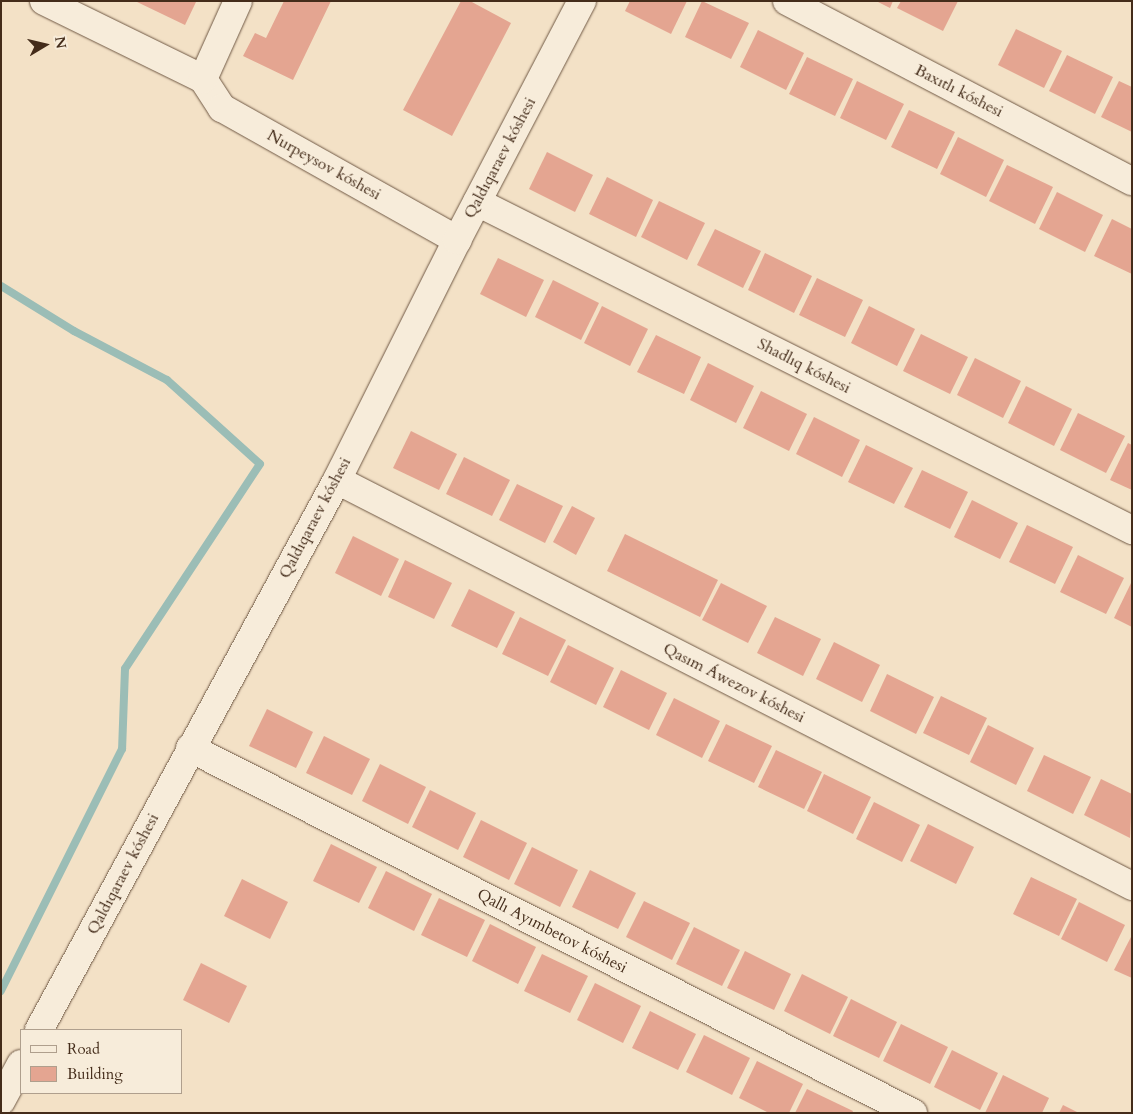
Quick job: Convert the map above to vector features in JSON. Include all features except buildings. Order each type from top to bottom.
[{"type":"street","points":[[44,1],[203,79],[238,1]]},
{"type":"street","name":"Qaldıqaraev kóshesi","points":[[40,1029],[336,480],[457,240],[582,1]]},
{"type":"street","name":"Baxıtlı kóshesi","points":[[787,1],[1132,180]]},
{"type":"street","name":"Nurpeysov kóshesi","points":[[203,79],[222,108],[457,240]]},
{"type":"street","name":"Shadlıq kóshesi","points":[[477,202],[1132,530]]},
{"type":"street","name":"Qasım Áwezov kóshesi","points":[[336,480],[1132,886]]},
{"type":"street","name":"Qallı Ayımbetov kóshesi","points":[[190,748],[913,1113]]},
{"type":"street","points":[[1,1101],[20,1066]]},
{"type":"waterway","points":[[1,286],[74,331],[167,380],[260,464],[125,669],[122,749],[1,991]]}]
